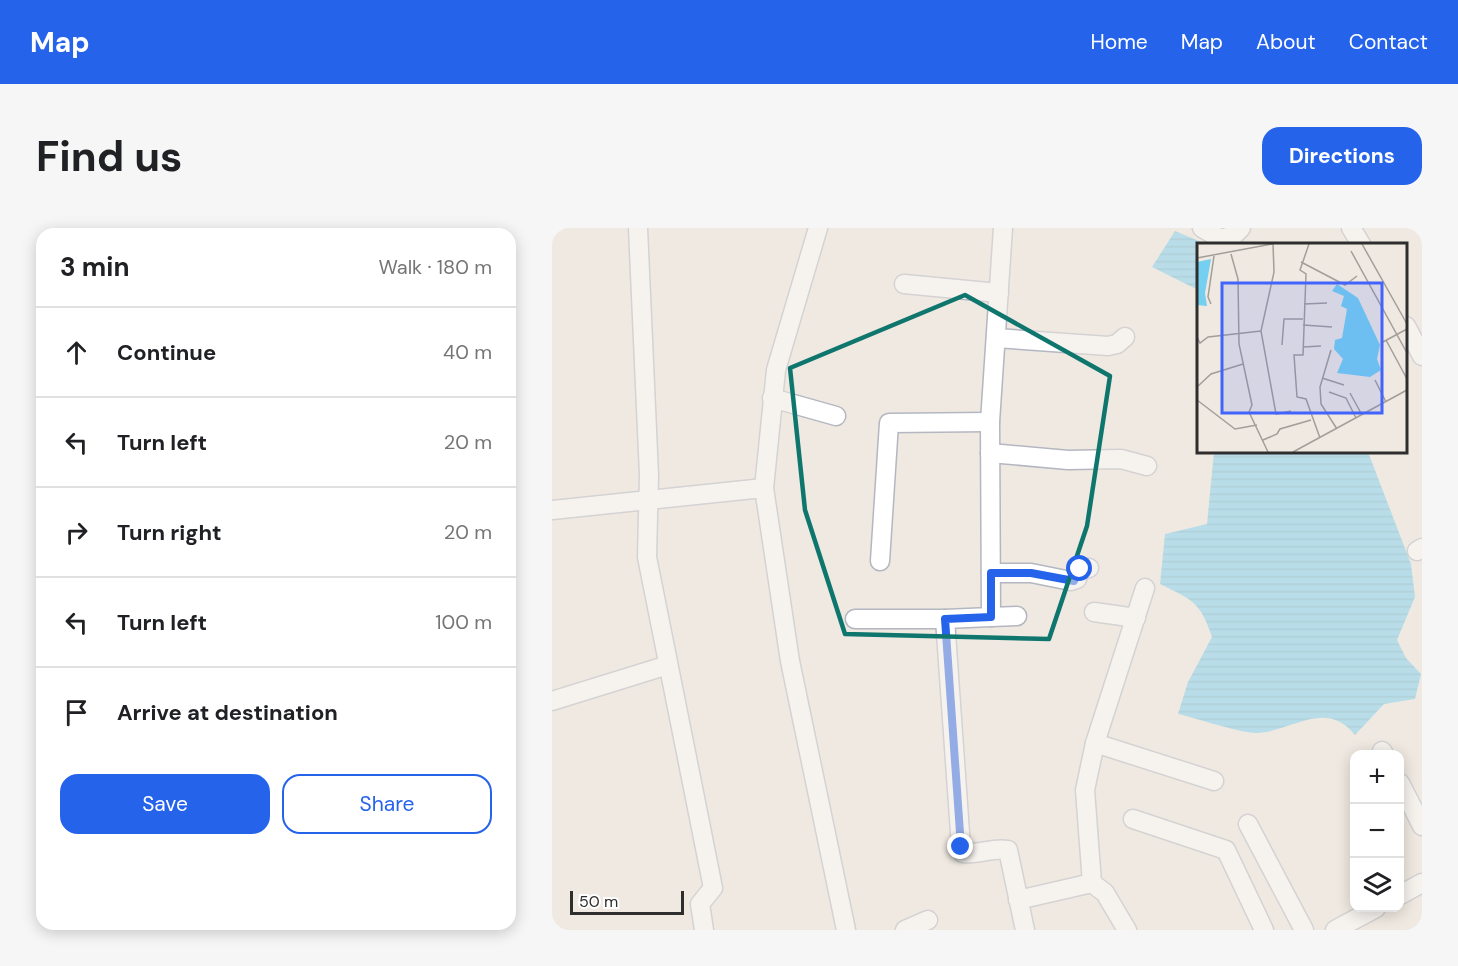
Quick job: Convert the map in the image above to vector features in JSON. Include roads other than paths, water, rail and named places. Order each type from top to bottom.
[{"type":"street","points":[[638,228],[649,499],[647,557],[713,888],[699,904],[704,930]]},
{"type":"street","points":[[818,228],[776,370],[765,488],[790,661],[846,930]]},
{"type":"street","points":[[991,617],[990,422],[1003,228]]},
{"type":"street","points":[[1202,228],[1221,239],[1234,235],[1241,228]]},
{"type":"street","points":[[1351,228],[1359,243]]},
{"type":"street","points":[[904,284],[999,293]]},
{"type":"street","points":[[1407,328],[1422,356]]},
{"type":"street","points":[[996,338],[1107,346],[1117,344],[1125,337]]},
{"type":"street","points":[[772,398],[836,416]]},
{"type":"street","points":[[880,561],[889,423],[990,422]]},
{"type":"street","points":[[990,453],[1068,460],[1120,459],[1147,466]]},
{"type":"street","points":[[552,510],[765,488]]},
{"type":"street","points":[[991,573],[1031,573],[1074,581],[1080,569],[1089,568]]},
{"type":"street","points":[[1127,930],[1105,893],[1092,883],[1084,790],[1095,742],[1145,588]]},
{"type":"street","points":[[1095,612],[1136,618]]},
{"type":"street","points":[[855,619],[1017,616]]},
{"type":"street","points":[[945,619],[961,847],[963,853],[969,854],[1008,850],[1025,930]]},
{"type":"street","points":[[552,701],[668,665]]},
{"type":"street","points":[[1095,742],[1214,781]]},
{"type":"street","points":[[1404,791],[1422,826]]},
{"type":"street","points":[[1133,819],[1226,850],[1264,930]]},
{"type":"street","points":[[1248,824],[1304,930]]},
{"type":"street","points":[[1018,900],[1092,883]]},
{"type":"street","points":[[1404,893],[1422,883]]},
{"type":"street","points":[[1335,930],[1369,912]]},
{"type":"street","points":[[905,930],[928,920]]},
{"type":"water","points":[[1175,231],[1204,243],[1197,243],[1197,290],[1152,267]]},
{"type":"water","points":[[1214,453],[1368,453],[1411,564],[1415,597],[1397,640],[1406,658],[1421,674],[1415,699],[1384,704],[1355,735],[1344,724],[1332,719],[1308,720],[1256,733],[1178,714],[1188,682],[1212,637],[1208,625],[1194,603],[1160,584],[1165,534],[1207,524]]}]
